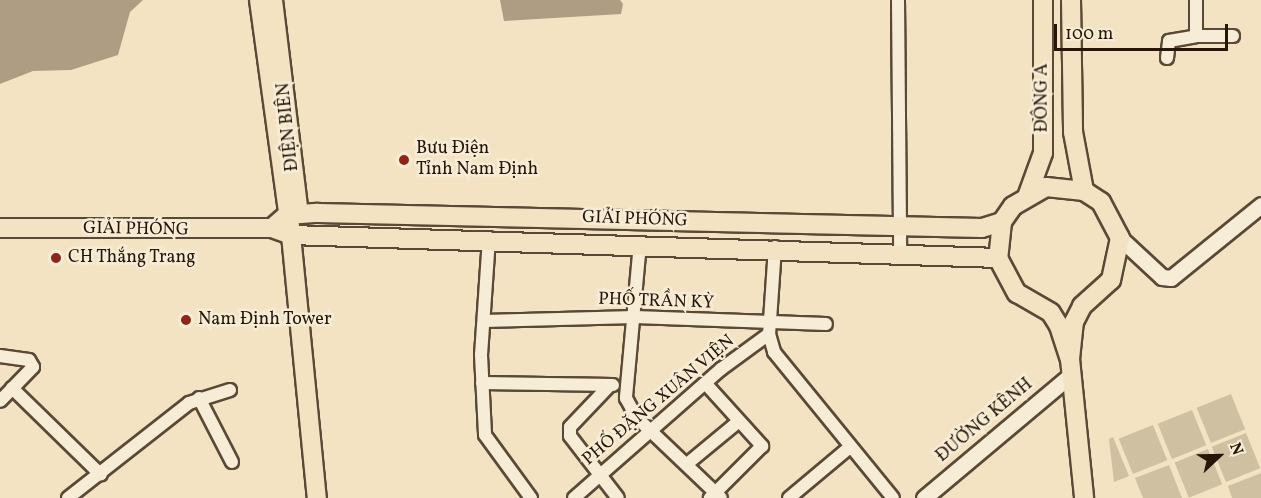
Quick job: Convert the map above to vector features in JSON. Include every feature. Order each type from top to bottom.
[{"type":"main road","name":"ĐIỆN BIÊN","points":[[259,0],[293,215]]},
{"type":"main road","name":"ĐIỆN BIÊN","points":[[273,0],[317,498]]},
{"type":"main road","name":"ĐÔNG A","points":[[1028,194],[1043,153],[1043,0]]},
{"type":"main road","name":"ĐÔNG A","points":[[1071,0],[1073,132],[1084,191]]},
{"type":"main road","points":[[1071,367],[1059,326],[1005,278],[998,258],[1002,222],[1028,194],[1046,187],[1084,191],[1113,218],[1120,238],[1115,270],[1096,297],[1082,306],[1074,321],[1071,367],[1084,498]]},
{"type":"main road","name":"GIẢI PHÓNG","points":[[293,215],[982,228],[1002,222]]},
{"type":"main road","points":[[272,228],[293,215]]},
{"type":"main road","name":"GIẢI PHÓNG","points":[[0,228],[272,228],[295,240],[489,238],[900,251],[998,258]]},
{"type":"main road","points":[[1034,304],[1076,307],[1096,297]]},
{"type":"street","points":[[898,0],[897,225],[900,251]]},
{"type":"street","points":[[1196,0],[1196,36]]},
{"type":"street","points":[[1167,58],[1168,40],[1196,36],[1233,36]]},
{"type":"street","points":[[1120,238],[1162,277],[1171,279],[1261,205]]},
{"type":"street","points":[[489,238],[482,383],[486,443],[531,498]]},
{"type":"street","points":[[640,243],[627,386],[630,410],[687,464],[716,496],[761,452],[739,421],[706,384]]},
{"type":"street","points":[[775,247],[770,330],[774,352],[893,498]]},
{"type":"street","name":"PHỐ TRẦN KỲ","points":[[484,321],[635,316],[770,330],[826,324]]},
{"type":"street","name":"PHỐ ĐẶNG XUÂN VIỆN","points":[[574,498],[770,330]]},
{"type":"street","points":[[0,356],[33,363],[0,401]]},
{"type":"street","name":"ĐƯỜNG KÊNH","points":[[924,498],[1071,367]]},
{"type":"street","points":[[482,383],[627,386]]},
{"type":"street","points":[[610,385],[570,427],[576,448],[618,498]]},
{"type":"street","points":[[12,388],[101,475]]},
{"type":"street","points":[[68,498],[199,398],[230,390]]},
{"type":"street","points":[[199,398],[232,462]]},
{"type":"street","points":[[687,464],[739,421]]},
{"type":"street","points":[[789,498],[850,447]]},
{"type":"shaded area","points":[[0,0],[143,0],[130,12],[118,55],[71,70],[33,71],[0,84]]},
{"type":"shaded area","points":[[500,0],[620,0],[623,4],[621,14],[504,21]]},
{"type":"shaded area","points":[[1231,394],[1245,429],[1211,443],[1197,408]]},
{"type":"shaded area","points":[[1192,410],[1206,445],[1172,459],[1158,424]]},
{"type":"shaded area","points":[[1153,425],[1167,460],[1133,474],[1119,439]]},
{"type":"shaded area","points":[[1246,433],[1260,468],[1226,482],[1212,447]]},
{"type":"shaded area","points":[[1113,437],[1129,476],[1114,482],[1109,439]]},
{"type":"shaded area","points":[[1208,449],[1222,484],[1189,498],[1175,462]]},
{"type":"shaded area","points":[[1169,465],[1182,498],[1143,498],[1135,478]]},
{"type":"shaded area","points":[[1261,473],[1261,498],[1232,498],[1228,486]]},
{"type":"place","name":"Bưu Điện Tỉnh Nam Định","points":[[404,160]]},
{"type":"place","name":"CH Thắng Trang","points":[[56,258]]},
{"type":"place","name":"Nam Định Tower","points":[[186,320]]}]
